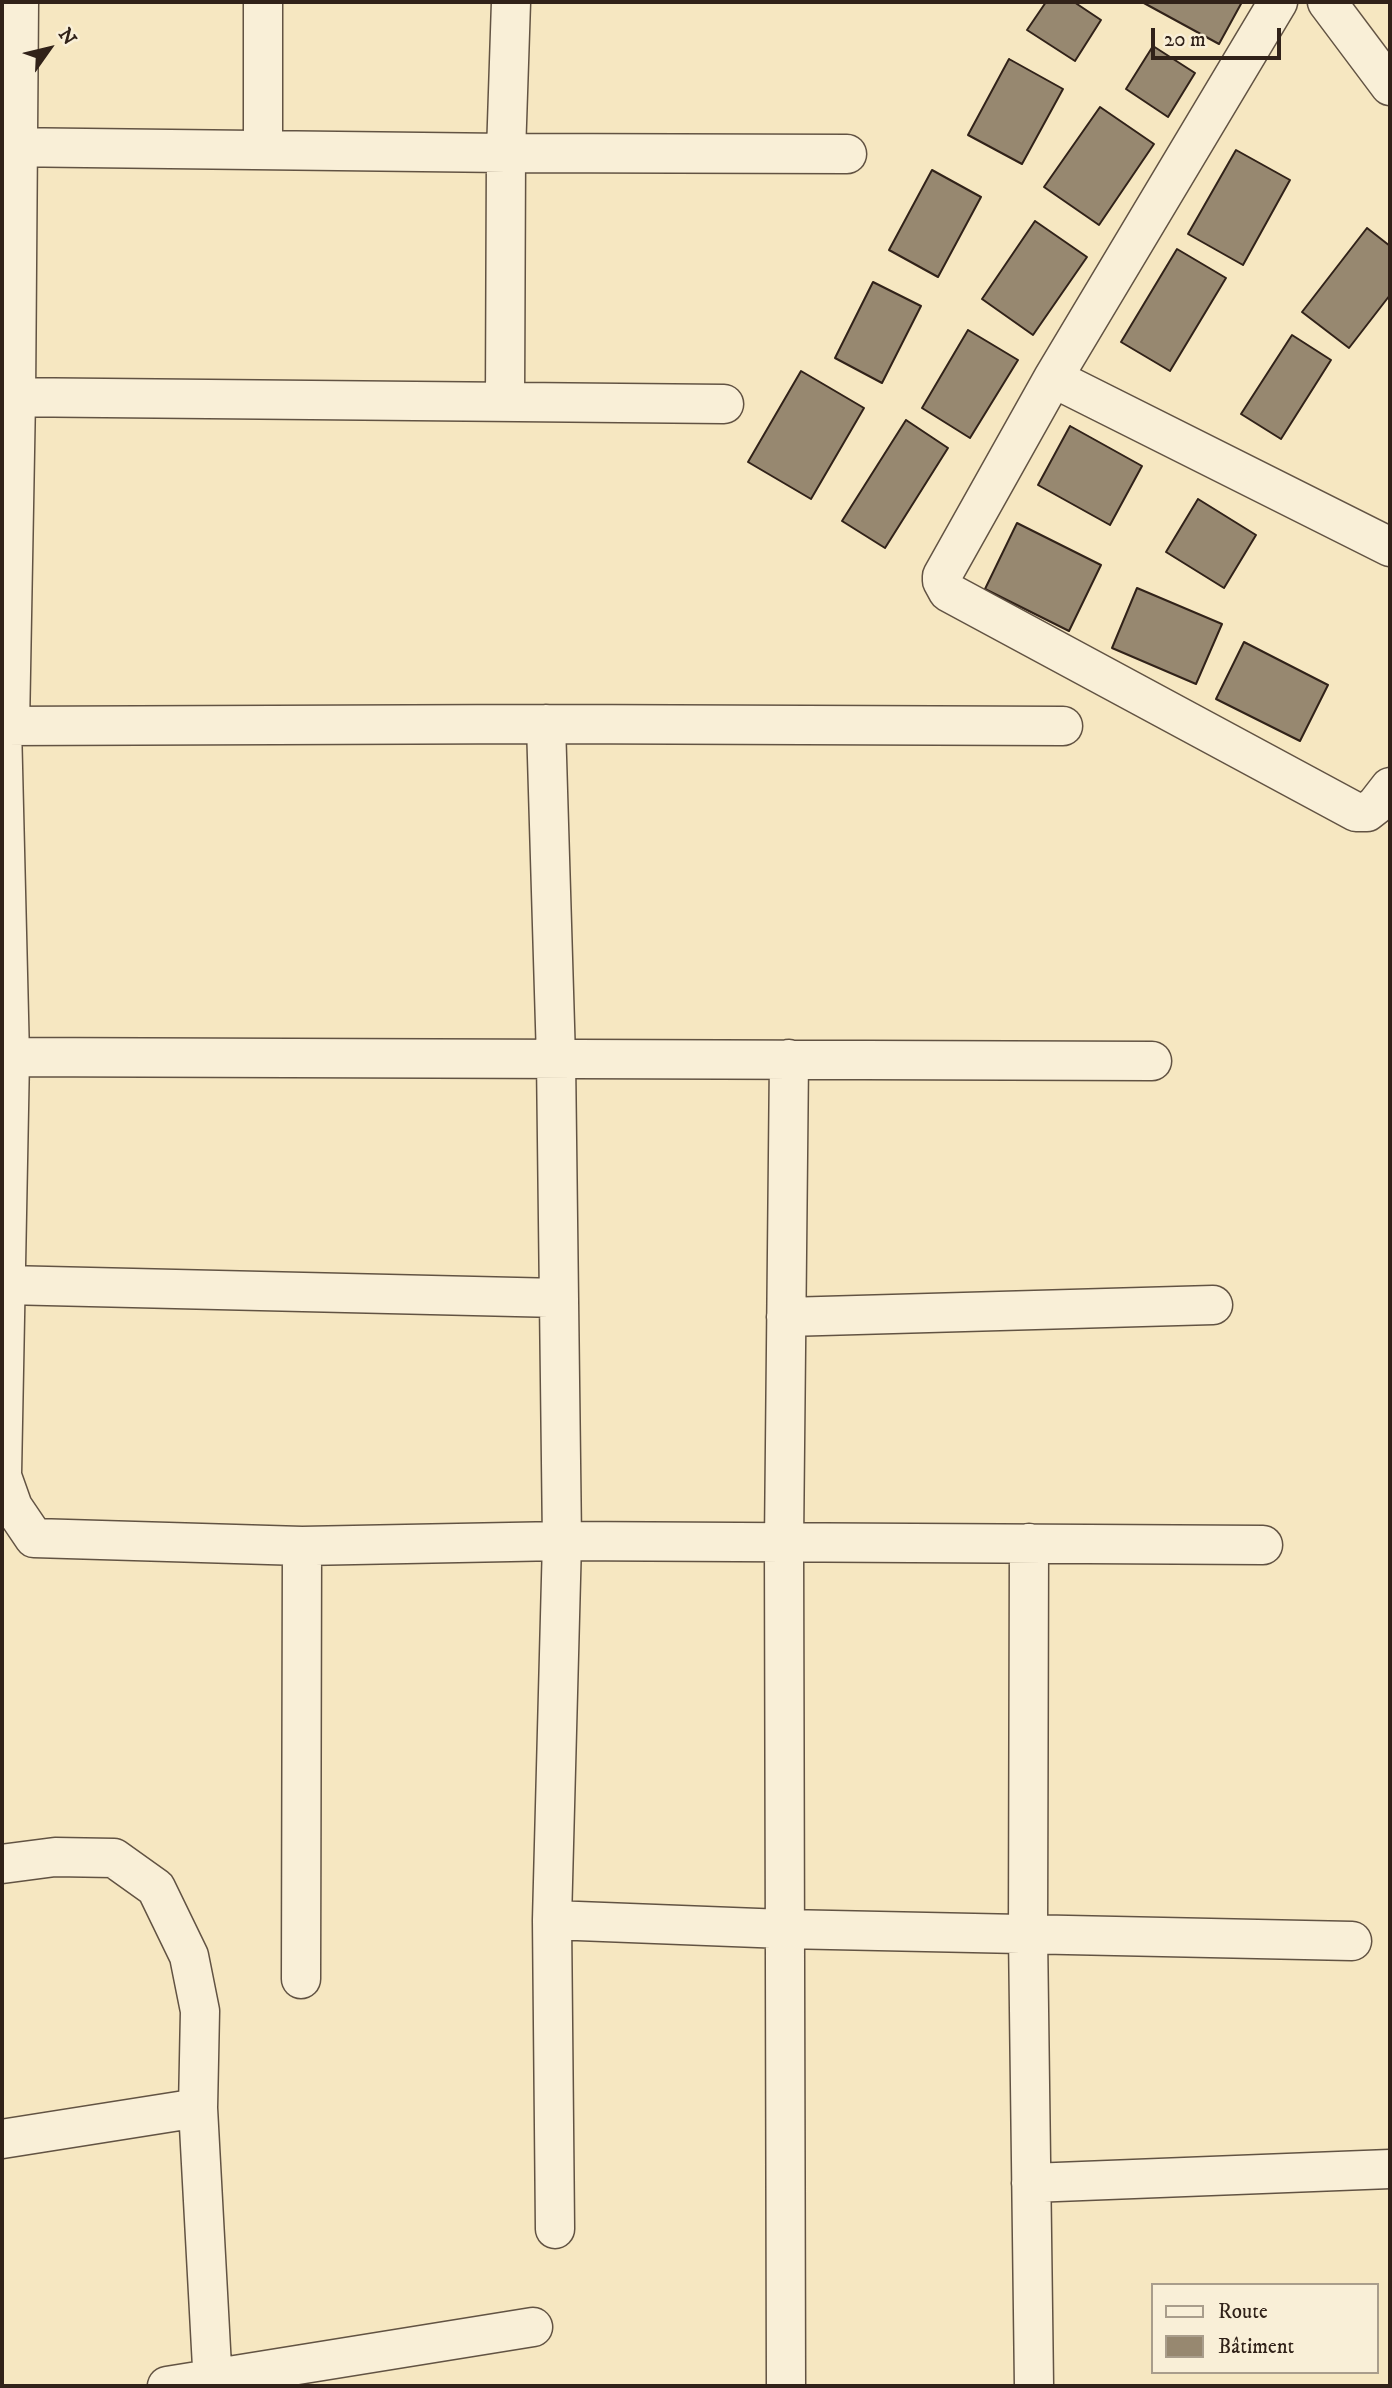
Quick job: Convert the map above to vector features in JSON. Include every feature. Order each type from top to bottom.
[{"type":"street","points":[[19,2],[10,147],[2,1475],[13,1507],[34,1538],[302,1546],[562,1541],[1263,1545]]},
{"type":"street","points":[[263,2],[263,150]]},
{"type":"street","points":[[505,401],[506,153],[511,2]]},
{"type":"street","points":[[1278,2],[1053,378],[942,576],[945,589],[1356,812],[1367,812],[1390,787]]},
{"type":"street","points":[[1327,2],[1390,86]]},
{"type":"street","points":[[10,147],[847,154]]},
{"type":"street","points":[[1053,378],[1390,547]]},
{"type":"street","points":[[9,397],[724,404]]},
{"type":"street","points":[[546,724],[555,1059],[562,1541],[552,1920],[555,2230]]},
{"type":"street","points":[[5,726],[1063,726]]},
{"type":"street","points":[[6,1057],[1152,1061]]},
{"type":"street","points":[[786,2386],[784,1542],[789,1059]]},
{"type":"street","points":[[5,1284],[559,1298]]},
{"type":"street","points":[[786,1317],[1213,1305]]},
{"type":"street","points":[[1029,1543],[1028,1934],[1034,2386]]},
{"type":"street","points":[[301,1979],[302,1546]]},
{"type":"street","points":[[2,1864],[55,1857],[114,1858],[156,1888],[189,1956],[200,2011],[198,2108],[213,2382]]},
{"type":"street","points":[[552,1920],[784,1929],[1352,1941]]},
{"type":"street","points":[[2,2138],[198,2108]]},
{"type":"street","points":[[1031,2183],[1390,2169]]},
{"type":"street","points":[[167,2386],[213,2382],[533,2327]]},
{"type":"building","points":[[1046,2],[1074,2],[1101,20],[1075,61],[1027,30]]},
{"type":"building","points":[[1142,2],[1242,2],[1219,44]]},
{"type":"building","points":[[1153,46],[1195,73],[1168,117],[1126,89]]},
{"type":"building","points":[[1009,59],[1063,89],[1022,164],[968,135]]},
{"type":"building","points":[[1100,107],[1154,144],[1099,225],[1044,187]]},
{"type":"building","points":[[1236,150],[1290,180],[1243,265],[1188,234]]},
{"type":"building","points":[[932,170],[981,197],[938,277],[889,250]]},
{"type":"building","points":[[1035,221],[1087,257],[1033,335],[982,299]]},
{"type":"building","points":[[1367,228],[1390,246],[1390,295],[1349,348],[1302,312]]},
{"type":"building","points":[[1177,249],[1226,278],[1170,371],[1121,342]]},
{"type":"building","points":[[873,282],[921,306],[882,383],[835,358]]},
{"type":"building","points":[[968,330],[1018,360],[970,438],[922,408]]},
{"type":"building","points":[[1292,335],[1331,360],[1281,439],[1241,414]]},
{"type":"building","points":[[801,371],[864,408],[811,499],[748,462]]},
{"type":"building","points":[[906,420],[948,448],[885,548],[842,521]]},
{"type":"building","points":[[1070,426],[1142,466],[1110,525],[1038,485]]},
{"type":"building","points":[[1198,499],[1256,535],[1224,588],[1166,552]]},
{"type":"building","points":[[1017,523],[1101,565],[1069,631],[985,589]]},
{"type":"building","points":[[1137,588],[1222,624],[1196,684],[1112,648]]},
{"type":"building","points":[[1244,642],[1328,685],[1300,741],[1216,699]]}]
